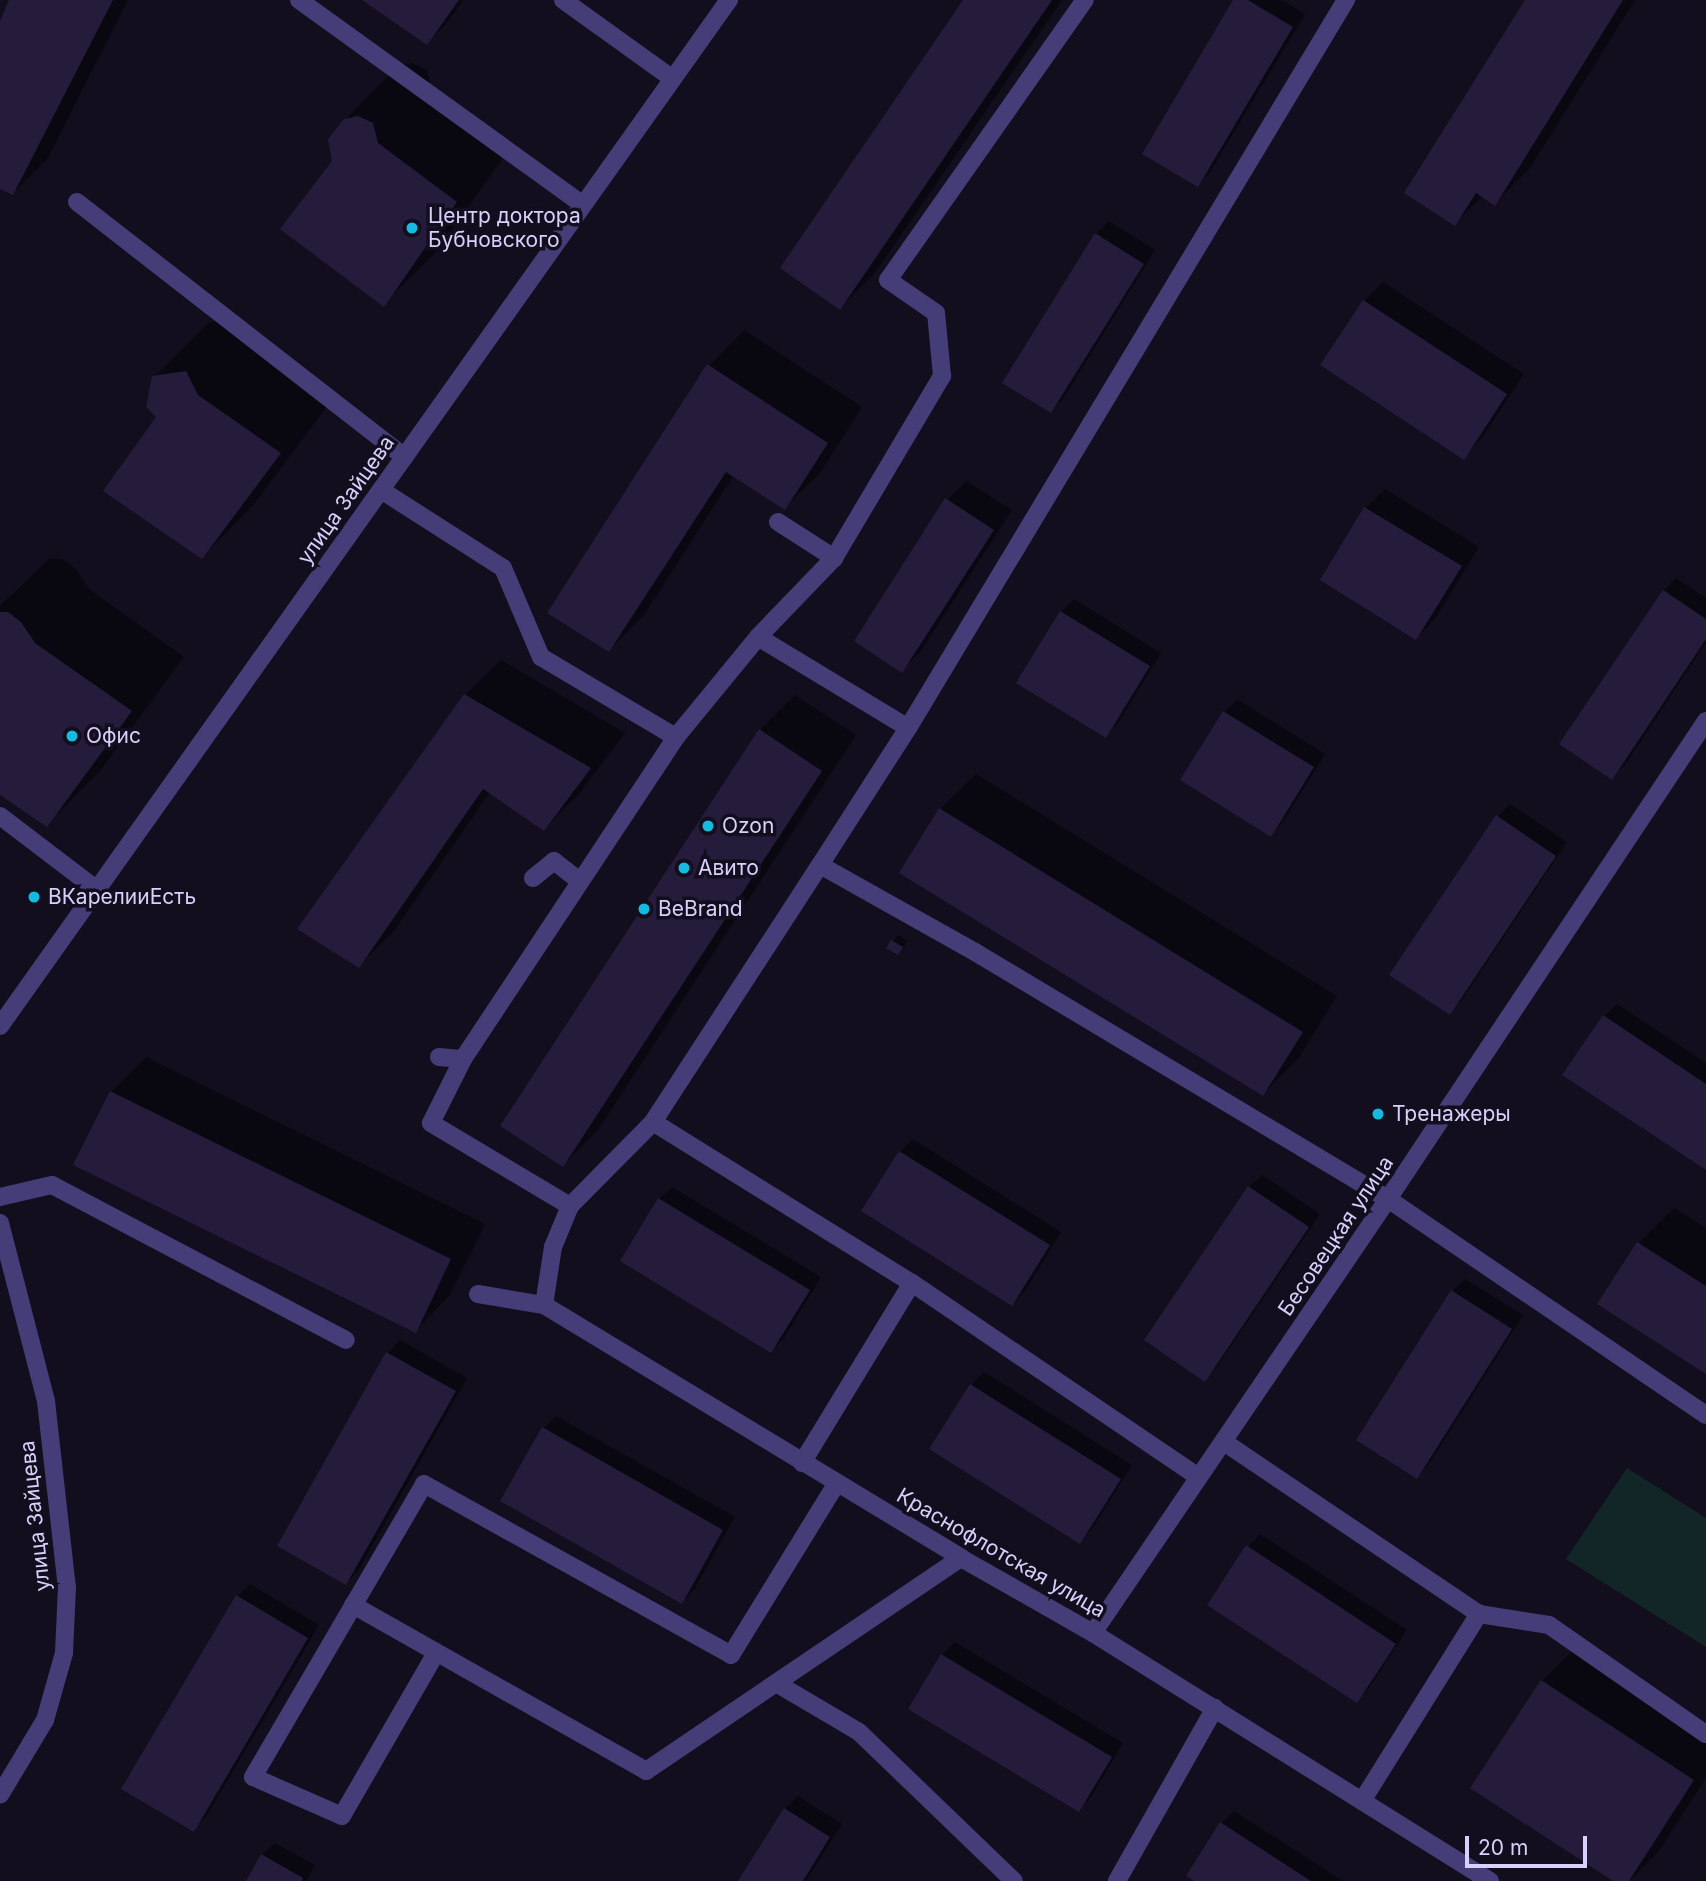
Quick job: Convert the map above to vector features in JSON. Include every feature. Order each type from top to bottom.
[{"type":"street","points":[[299,0],[583,205]]},
{"type":"street","points":[[563,0],[673,79]]},
{"type":"street","name":"улица Зайцева","points":[[0,1026],[729,0]]},
{"type":"street","points":[[570,1206],[431,1123],[463,1059],[676,737],[758,637],[834,558],[942,376],[936,313],[888,280],[1085,0]]},
{"type":"street","points":[[544,1305],[553,1247],[570,1206],[653,1122],[820,865],[908,728],[1346,0]]},
{"type":"street","points":[[77,202],[404,457]]},
{"type":"street","points":[[381,490],[503,568],[541,657],[676,737]]},
{"type":"street","points":[[778,522],[834,558]]},
{"type":"street","points":[[758,637],[908,728]]},
{"type":"street","name":"Бесовецкая улица","points":[[1093,1633],[1388,1199],[1706,721]]},
{"type":"street","points":[[0,816],[97,890]]},
{"type":"street","points":[[533,878],[554,861],[580,881]]},
{"type":"street","points":[[820,865],[975,952],[1388,1199],[1706,1415]]},
{"type":"street","points":[[439,1056],[463,1059]]},
{"type":"street","points":[[653,1122],[912,1283],[1198,1477]]},
{"type":"street","points":[[0,1197],[52,1185],[346,1340]]},
{"type":"street","name":"улица Зайцева","points":[[0,1223],[47,1401],[67,1587],[64,1653],[46,1720],[0,1795]]},
{"type":"street","points":[[802,1462],[912,1283]]},
{"type":"street","name":"Краснофлотская улица","points":[[478,1294],[544,1305],[961,1558],[1093,1633],[1490,1881]]},
{"type":"street","points":[[1224,1442],[1479,1614],[1549,1625],[1706,1734]]},
{"type":"street","points":[[436,1653],[342,1816],[253,1777],[424,1484],[731,1655],[837,1483]]},
{"type":"street","points":[[353,1605],[646,1771],[961,1558]]},
{"type":"street","points":[[1362,1801],[1479,1614]]},
{"type":"street","points":[[776,1683],[859,1732],[1014,1881]]},
{"type":"street","points":[[1117,1881],[1215,1709]]},
{"type":"green space","points":[[1627,1468],[1706,1518],[1706,1647],[1566,1559]]},
{"type":"building","points":[[9,0],[113,0],[13,195],[0,189],[0,21]]},
{"type":"building","points":[[362,0],[459,0],[427,45]]},
{"type":"building","points":[[963,0],[1052,0],[840,310],[780,268]]},
{"type":"building","points":[[1233,0],[1248,0],[1293,27],[1198,187],[1142,154]]},
{"type":"building","points":[[1525,0],[1623,0],[1495,206],[1476,193],[1455,226],[1404,193]]},
{"type":"building","points":[[358,116],[373,123],[378,143],[457,202],[384,307],[280,229],[332,161],[328,139],[344,119]]},
{"type":"building","points":[[1095,233],[1144,264],[1051,413],[1002,383]]},
{"type":"building","points":[[1363,300],[1507,394],[1464,460],[1320,365]]},
{"type":"building","points":[[707,364],[828,443],[785,510],[726,472],[609,652],[547,613]]},
{"type":"building","points":[[186,371],[198,395],[281,453],[202,559],[103,491],[156,417],[146,407],[152,376]]},
{"type":"building","points":[[945,498],[994,530],[902,673],[854,641]]},
{"type":"building","points":[[1364,507],[1462,566],[1416,640],[1320,580]]},
{"type":"building","points":[[1663,590],[1706,619],[1706,639],[1612,780],[1559,744]]},
{"type":"building","points":[[1060,611],[1150,666],[1106,738],[1016,683]]},
{"type":"building","points":[[0,612],[8,612],[21,622],[35,643],[132,711],[47,827],[0,795]]},
{"type":"building","points":[[464,694],[591,768],[544,831],[483,789],[359,968],[297,929]]},
{"type":"building","points":[[1223,711],[1314,767],[1271,837],[1180,780]]},
{"type":"building","points":[[759,729],[822,771],[563,1167],[500,1126]]},
{"type":"building","points":[[939,808],[1303,1032],[1263,1096],[899,873]]},
{"type":"building","points":[[1496,815],[1556,856],[1450,1015],[1389,975]]},
{"type":"building","points":[[891,940],[903,947],[898,955],[886,948]]},
{"type":"building","points":[[1603,1015],[1706,1084],[1706,1170],[1562,1075]]},
{"type":"building","points":[[110,1091],[451,1259],[416,1333],[73,1165]]},
{"type":"building","points":[[899,1151],[1050,1245],[1012,1306],[861,1211]]},
{"type":"building","points":[[1248,1186],[1309,1227],[1205,1382],[1144,1340]]},
{"type":"building","points":[[658,1198],[810,1290],[771,1353],[620,1261]]},
{"type":"building","points":[[1637,1242],[1706,1286],[1706,1374],[1597,1304]]},
{"type":"building","points":[[1451,1290],[1512,1329],[1417,1479],[1356,1440]]},
{"type":"building","points":[[386,1352],[456,1391],[346,1585],[277,1546]]},
{"type":"building","points":[[970,1384],[1121,1479],[1080,1544],[929,1449]]},
{"type":"building","points":[[542,1427],[723,1530],[682,1604],[500,1501]]},
{"type":"building","points":[[1246,1545],[1396,1644],[1357,1703],[1207,1605]]},
{"type":"building","points":[[236,1595],[308,1638],[194,1832],[121,1789]]},
{"type":"building","points":[[941,1654],[1112,1757],[1079,1812],[908,1709]]},
{"type":"building","points":[[1541,1680],[1694,1780],[1629,1881],[1613,1881],[1470,1788]]},
{"type":"building","points":[[784,1808],[830,1837],[803,1881],[738,1881]]},
{"type":"building","points":[[1220,1822],[1311,1881],[1194,1881],[1186,1876]]},
{"type":"building","points":[[261,1854],[303,1878],[302,1881],[246,1881]]},
{"type":"place","name":"Центр доктора Бубновского","points":[[412,228]]},
{"type":"place","name":"Офис","points":[[72,736]]},
{"type":"place","name":"Ozon","points":[[708,826]]},
{"type":"place","name":"Авито","points":[[684,868]]},
{"type":"place","name":"ВКарелииЕсть","points":[[34,897]]},
{"type":"place","name":"BeBrand","points":[[644,909]]},
{"type":"place","name":"Тренажеры","points":[[1378,1114]]}]
